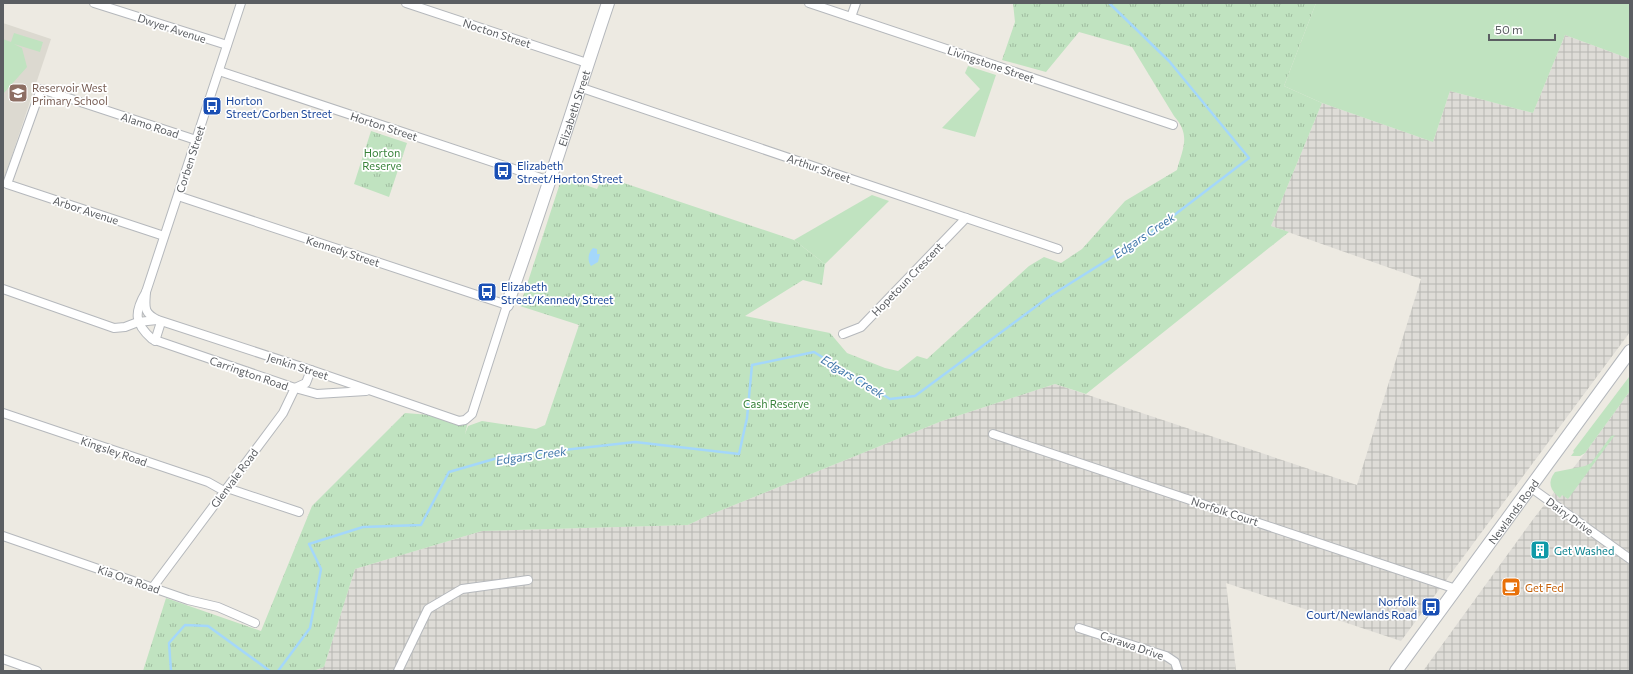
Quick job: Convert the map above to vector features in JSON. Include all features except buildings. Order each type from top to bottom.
[{"type":"street","name":"Dwyer Avenue","points":[[94,3],[227,45]]},
{"type":"street","name":"Corben Street","points":[[146,292],[241,3]]},
{"type":"street","name":"Nocton Street","points":[[406,3],[588,63]]},
{"type":"street","name":"Elizabeth Street","points":[[469,418],[472,414],[507,305],[550,182],[579,87],[608,3]]},
{"type":"street","name":"Livingstone Street","points":[[810,3],[1173,125]]},
{"type":"street","points":[[852,17],[856,3]]},
{"type":"street","name":"Horton Street","points":[[218,71],[550,182]]},
{"type":"street","name":"Arthur Street","points":[[579,87],[1058,248]]},
{"type":"street","name":"Alamo Road","points":[[7,184],[41,89],[196,140]]},
{"type":"street","name":"Arbor Avenue","points":[[7,184],[164,236]]},
{"type":"street","name":"Kennedy Street","points":[[178,196],[507,305]]},
{"type":"street","name":"Hopetoun Crescent","points":[[843,334],[861,327],[966,218]]},
{"type":"street","points":[[3,290],[114,328],[125,327],[138,322],[159,321]]},
{"type":"street","points":[[146,292],[147,312],[150,316],[159,321]]},
{"type":"street","points":[[138,322],[137,317],[140,301],[146,292]]},
{"type":"street","points":[[155,341],[159,321]]},
{"type":"street","name":"Jenkin Street","points":[[159,321],[311,370],[459,421],[469,418]]},
{"type":"street","name":"Carrington Road","points":[[138,322],[143,331],[155,341],[295,388],[317,394],[371,391]]},
{"type":"street","name":"Newlands Road","points":[[1396,671],[1630,351]]},
{"type":"street","name":"Glenvale Road","points":[[153,587],[283,413],[295,388],[306,383],[311,370]]},
{"type":"street","name":"Kingsley Road","points":[[3,413],[225,489],[299,512]]},
{"type":"street","name":"Norfolk Court","points":[[993,434],[1456,589]]},
{"type":"street","name":"Dairy Drive","points":[[1530,487],[1630,559]]},
{"type":"street","name":"Kia Ora Road","points":[[3,536],[188,600],[218,607],[254,623]]},
{"type":"street","points":[[398,671],[428,608],[462,589],[528,580]]},
{"type":"street","name":"Carawa Drive","points":[[1079,628],[1166,656],[1175,662],[1178,671]]},
{"type":"street","points":[[3,659],[37,671]]},
{"type":"shaded area","name":"Reservoir West Primary School","points":[[3,23],[51,39],[3,182]]},
{"type":"shaded area","points":[[1565,35],[1630,59],[1630,332],[1401,641],[1226,583],[1236,671],[313,671],[324,667],[355,569],[482,531],[688,525],[942,421],[1055,384],[1357,485],[1421,279],[1271,226],[1322,103],[1433,142],[1450,91],[1533,113]]},
{"type":"shaded area","points":[[1630,391],[1630,671],[1423,671],[1534,518],[1585,453]]},
{"type":"green space","name":"Cash Reserve","points":[[1013,3],[1316,3],[1284,86],[1322,103],[1271,226],[1289,232],[1086,394],[1055,384],[942,421],[688,525],[482,531],[355,569],[324,667],[313,671],[143,671],[166,598],[261,631],[312,506],[405,413],[469,418],[465,434],[468,426],[482,421],[536,429],[545,425],[579,325],[520,306],[562,177],[597,189],[603,176],[794,240],[825,264],[822,285],[803,280],[745,316],[830,333],[847,353],[885,368],[898,371],[917,356],[927,359],[1029,266],[1044,257],[1061,263],[1082,249],[1125,201],[1177,170],[1183,148],[1184,136],[1179,123],[1132,47],[1079,32],[1046,72],[1002,60],[1015,22]]},
{"type":"green space","points":[[1316,3],[1630,3],[1630,59],[1565,35],[1533,113],[1450,91],[1433,142],[1322,103],[1284,86]]},
{"type":"green space","points":[[14,33],[43,42],[40,52],[14,44],[22,48],[27,67],[3,94],[3,39],[11,42]]},
{"type":"green space","points":[[968,66],[996,75],[975,137],[942,128],[980,89],[965,73]]},
{"type":"green space","name":"Horton Reserve","points":[[371,131],[407,143],[389,197],[354,184]]},
{"type":"green space","points":[[872,195],[889,201],[825,264],[794,240]]},
{"type":"green space","points":[[1629,377],[1630,391],[1585,453],[1580,456],[1571,456],[1574,452],[1573,451]]},
{"type":"green space","points":[[1615,435],[1568,499],[1562,495],[1560,498],[1552,489],[1550,483],[1555,472],[1585,466],[1591,463],[1611,436]]},
{"type":"water","points":[[593,248],[597,249],[597,254],[600,254],[598,262],[591,266],[589,257]]},
{"type":"waterway","name":"Edgars Creek","points":[[278,671],[310,628],[321,569],[309,544],[363,527],[421,525],[449,472],[501,457],[635,442],[739,454],[747,418],[752,365],[814,352],[890,399],[915,396],[1050,296],[1152,232],[1249,158],[1169,61],[1109,3]]},
{"type":"waterway","name":"Edgars Creek","points":[[171,671],[169,643],[185,625],[208,626],[270,671]]},
{"type":"place","name":"Reservoir West Primary School","points":[[18,93]]},
{"type":"place","name":"Horton Street/Corben Street","points":[[212,106]]},
{"type":"place","name":"Elizabeth Street/Horton Street","points":[[503,171]]},
{"type":"place","name":"Elizabeth Street/Kennedy Street","points":[[487,292]]},
{"type":"place","name":"Get Washed","points":[[1540,550]]},
{"type":"place","name":"Get Fed","points":[[1511,587]]},
{"type":"place","name":"Norfolk Court/Newlands Road","points":[[1431,607]]}]
